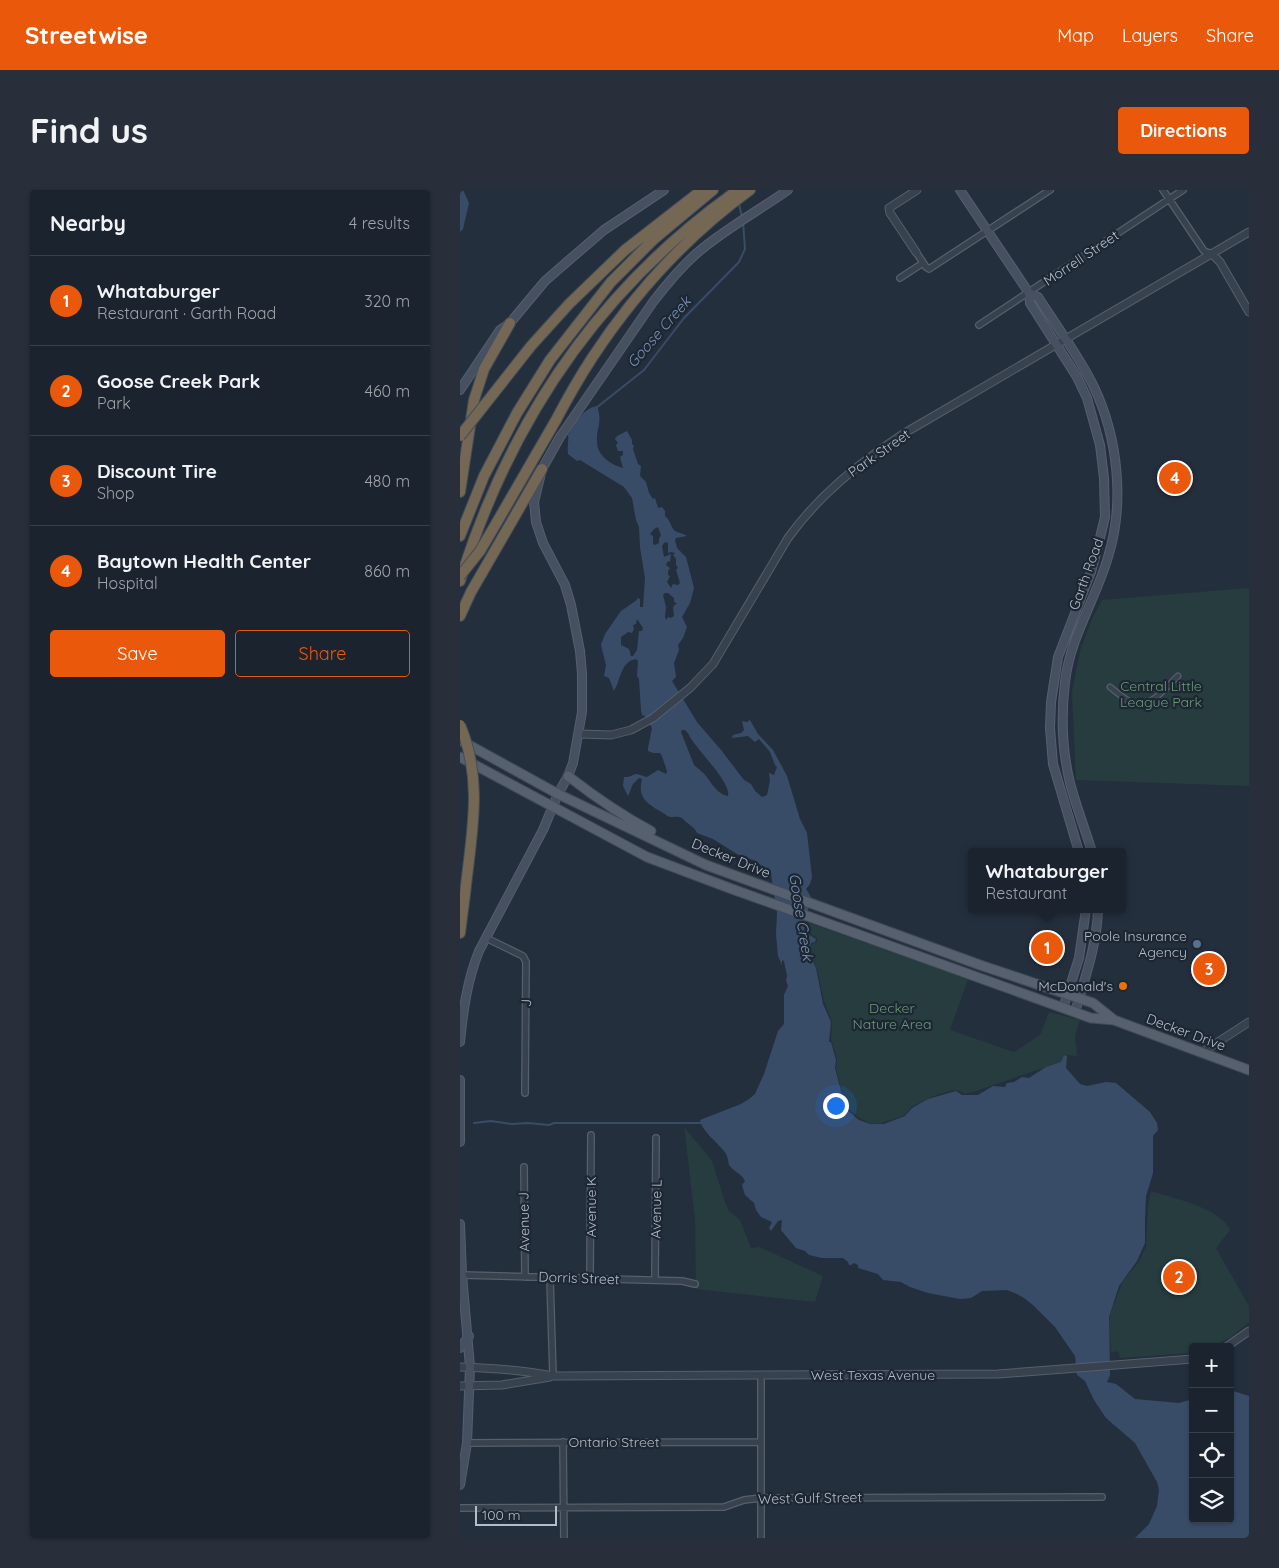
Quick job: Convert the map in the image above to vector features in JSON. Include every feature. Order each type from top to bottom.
[{"type":"highway","points":[[460,436],[531,346],[569,304],[625,250],[702,190]]},
{"type":"highway","points":[[460,536],[484,476],[517,413],[550,360],[610,282],[660,234],[713,190]]},
{"type":"highway","points":[[460,581],[482,516],[508,457],[536,405],[586,333],[611,303],[670,244],[738,190]]},
{"type":"highway","points":[[460,576],[487,541],[578,381],[618,321],[655,277],[681,251],[719,214],[750,190]]},
{"type":"highway","points":[[460,492],[474,400],[484,369],[510,322]]},
{"type":"highway","points":[[460,616],[542,469]]},
{"type":"highway","points":[[460,725],[471,759],[475,787],[460,933]]},
{"type":"main road","points":[[460,390],[500,330],[510,322],[545,281],[604,230],[664,190]]},
{"type":"main road","name":"Garth Road","points":[[960,190],[1029,293],[1030,303],[1058,344],[1077,377],[1087,398],[1100,445],[1104,478],[1105,517],[1091,572],[1058,657],[1051,702],[1050,723],[1053,764],[1078,848]]},
{"type":"main road","points":[[460,1042],[467,984],[479,951],[543,830],[558,794],[568,776],[579,734],[583,692],[580,651],[572,606],[565,586],[543,543],[536,522],[534,502],[542,469],[560,436],[669,281],[686,263],[713,240],[787,191]]},
{"type":"main road","name":"Garth Road","points":[[1029,293],[1038,297],[1094,388],[1105,415],[1116,475],[1116,515],[1108,557],[1074,644],[1065,680],[1063,724],[1066,763],[1070,784],[1091,848]]},
{"type":"main road","points":[[1100,445],[1111,444]]},
{"type":"main road","points":[[1105,517],[1116,515]]},
{"type":"main road","points":[[1064,640],[1074,644]]},
{"type":"main road","points":[[1050,723],[1063,724]]},
{"type":"main road","name":"Decker Drive","points":[[460,740],[558,794],[706,865],[1093,1004],[1114,1020]]},
{"type":"main road","name":"Decker Drive","points":[[460,757],[647,857],[1091,1018],[1114,1020],[1249,1070]]},
{"type":"main road","points":[[568,776],[626,818],[676,845],[706,865]]},
{"type":"main road","points":[[1060,788],[1070,784]]},
{"type":"main road","points":[[1063,1008],[1079,958],[1086,913]]},
{"type":"main road","points":[[1075,1012],[1090,964],[1098,913]]},
{"type":"main road","points":[[460,1080],[460,1142]]},
{"type":"main road","points":[[460,1224],[462,1275],[470,1368],[467,1442],[460,1485]]},
{"type":"main road","points":[[460,1348],[468,1336]]},
{"type":"main road","points":[[460,1406],[468,1410]]},
{"type":"street","points":[[917,190],[889,208],[890,213],[929,269],[1050,190]]},
{"type":"street","points":[[1163,190],[1204,251],[1212,254],[1220,262],[1249,312]]},
{"type":"street","name":"Morrell Street","points":[[979,325],[1183,190]]},
{"type":"street","name":"Park Street","points":[[579,734],[611,735],[623,733],[640,726],[690,688],[713,664],[793,531],[844,476],[903,434],[1249,232]]},
{"type":"street","points":[[900,278],[923,263]]},
{"type":"street","points":[[1110,687],[1130,702],[1144,703],[1154,699],[1178,676]]},
{"type":"street","name":"J","points":[[486,938],[523,956],[526,962],[525,1093]]},
{"type":"street","points":[[1201,1053],[1249,1022]]},
{"type":"street","name":"Avenue K","points":[[590,1278],[591,1135]]},
{"type":"street","name":"Avenue L","points":[[655,1280],[656,1138]]},
{"type":"street","name":"Avenue J","points":[[524,1166],[525,1277]]},
{"type":"street","name":"Dorris Street","points":[[462,1275],[682,1281],[695,1284]]},
{"type":"street","points":[[550,1278],[553,1376]]},
{"type":"street","points":[[1232,1343],[1249,1331]]},
{"type":"street","name":"West Texas Avenue","points":[[460,1386],[502,1385],[553,1376],[998,1374],[1189,1359]]},
{"type":"street","name":"West Texas Avenue","points":[[460,1367],[522,1370],[553,1376]]},
{"type":"street","points":[[761,1376],[761,1538]]},
{"type":"street","name":"Ontario Street","points":[[467,1442],[761,1442]]},
{"type":"street","points":[[563,1442],[564,1538]]},
{"type":"street","name":"West Gulf Street","points":[[460,1508],[724,1507],[744,1500],[761,1498],[1102,1497]]},
{"type":"green space","name":"Central Little League Park","points":[[1249,588],[1249,786],[1076,780],[1072,692],[1080,651],[1092,619],[1102,600]]},
{"type":"green space","name":"Decker Nature Area","points":[[806,922],[968,979],[950,1030],[1014,1052],[1040,1035],[1049,1012],[1080,1020],[1075,1038],[1076,1054],[1078,1056],[1064,1055],[1061,1062],[976,1091],[964,1094],[954,1090],[936,1095],[911,1107],[905,1115],[879,1124],[869,1123],[858,1117],[848,1108],[842,1093],[836,1068],[837,1059],[831,1039],[832,1022],[810,951],[812,944],[817,942],[817,938],[806,930]]},
{"type":"green space","points":[[684,1127],[712,1161],[729,1211],[740,1220],[751,1248],[759,1247],[823,1276],[815,1302],[696,1289],[695,1218]]},
{"type":"green space","points":[[1151,1191],[1184,1201],[1216,1215],[1230,1230],[1216,1248],[1249,1306],[1249,1322],[1231,1337],[1220,1343],[1189,1343],[1189,1353],[1120,1358],[1118,1351],[1111,1353],[1110,1314],[1123,1281],[1138,1263],[1146,1247],[1148,1205]]},
{"type":"water","points":[[460,190],[463,190],[469,203],[463,229],[460,232]]},
{"type":"water","points":[[597,406],[599,412],[597,442],[602,456],[614,465],[623,468],[620,457],[623,455],[623,451],[618,451],[616,445],[618,443],[615,439],[627,431],[634,446],[633,449],[638,464],[641,466],[640,476],[646,482],[649,493],[653,499],[655,498],[658,508],[662,507],[665,511],[665,516],[674,530],[687,536],[676,538],[675,540],[677,548],[686,557],[694,588],[690,603],[682,617],[687,627],[678,645],[679,650],[674,663],[676,677],[672,681],[697,722],[744,780],[751,784],[762,797],[767,795],[770,781],[769,773],[774,775],[777,767],[770,752],[759,739],[755,742],[748,736],[732,738],[733,735],[744,730],[742,721],[747,722],[750,720],[758,734],[773,750],[787,776],[800,819],[807,833],[812,877],[806,889],[811,897],[804,929],[806,933],[816,939],[815,942],[811,943],[809,952],[816,968],[823,1004],[831,1022],[829,1042],[831,1042],[836,1060],[835,1068],[848,1111],[859,1120],[870,1124],[884,1124],[905,1116],[912,1108],[928,1099],[956,1091],[962,1095],[978,1095],[993,1086],[1005,1087],[1007,1083],[1014,1082],[1022,1077],[1029,1078],[1046,1067],[1061,1062],[1064,1055],[1067,1056],[1066,1068],[1080,1084],[1087,1086],[1106,1082],[1116,1083],[1150,1112],[1157,1123],[1158,1130],[1153,1136],[1153,1173],[1146,1196],[1145,1243],[1137,1261],[1119,1286],[1109,1317],[1110,1375],[1107,1382],[1116,1384],[1135,1399],[1179,1403],[1189,1400],[1189,1523],[1234,1523],[1234,1391],[1249,1396],[1249,1538],[1135,1538],[1149,1524],[1157,1506],[1159,1490],[1157,1482],[1135,1443],[1106,1418],[1094,1400],[1085,1381],[1077,1375],[1075,1356],[1055,1327],[1034,1306],[1024,1298],[1007,1290],[982,1291],[971,1298],[960,1299],[928,1293],[901,1282],[883,1280],[878,1274],[858,1268],[858,1265],[854,1263],[849,1265],[843,1258],[822,1258],[809,1255],[805,1251],[796,1248],[781,1230],[782,1220],[778,1221],[771,1231],[769,1228],[772,1222],[761,1217],[754,1203],[745,1195],[742,1185],[745,1181],[729,1165],[728,1158],[721,1147],[703,1128],[700,1120],[741,1104],[755,1094],[764,1074],[778,1031],[784,1024],[784,995],[788,986],[784,961],[782,960],[782,965],[778,956],[777,913],[771,874],[756,861],[737,854],[713,839],[697,833],[682,818],[669,817],[653,807],[642,796],[642,779],[639,778],[633,784],[628,796],[623,786],[624,777],[637,774],[647,777],[658,770],[666,774],[667,771],[660,753],[648,751],[652,728],[645,716],[642,715],[639,679],[637,676],[638,661],[636,659],[627,664],[614,691],[609,678],[604,676],[606,665],[601,645],[605,634],[621,611],[637,600],[637,598],[640,599],[640,607],[643,607],[645,578],[639,527],[632,498],[624,487],[568,454],[568,435],[587,410]],"holes":[[[658,527],[661,535],[659,543],[655,545],[653,544],[653,536],[650,534]],[[665,542],[668,543],[668,553],[675,553],[673,555],[676,559],[678,568],[676,570],[680,583],[678,585],[673,584],[671,588],[667,582],[670,576],[668,575],[670,568],[666,565],[668,561],[670,562],[671,554],[664,557],[662,546]],[[668,593],[674,598],[674,602],[677,603],[673,607],[674,616],[668,617],[666,620],[666,607],[663,595]],[[637,619],[643,628],[642,631],[639,631],[637,650],[631,656],[629,649],[621,645],[621,637],[628,632],[632,633],[633,625],[636,624]],[[685,730],[688,733],[719,774],[728,790],[728,796],[723,795],[694,765],[681,732]]]},
{"type":"waterway","name":"Goose Creek","points":[[739,204],[742,217]]},
{"type":"waterway","name":"Goose Creek","points":[[596,408],[644,370],[684,318],[739,262],[745,249],[743,221]]},
{"type":"waterway","points":[[474,1123],[491,1121],[512,1124],[549,1125],[554,1123],[701,1123]]},
{"type":"place","name":"Baytown Health Center","points":[[1175,478]]},
{"type":"place","name":"Poole Insurance Agency","points":[[1197,944]]},
{"type":"place","name":"Whataburger","points":[[1047,948]]},
{"type":"place","name":"Discount Tire","points":[[1209,969]]},
{"type":"place","name":"McDonald's","points":[[1123,986]]},
{"type":"place","name":"Goose Creek Park","points":[[1179,1277]]}]
